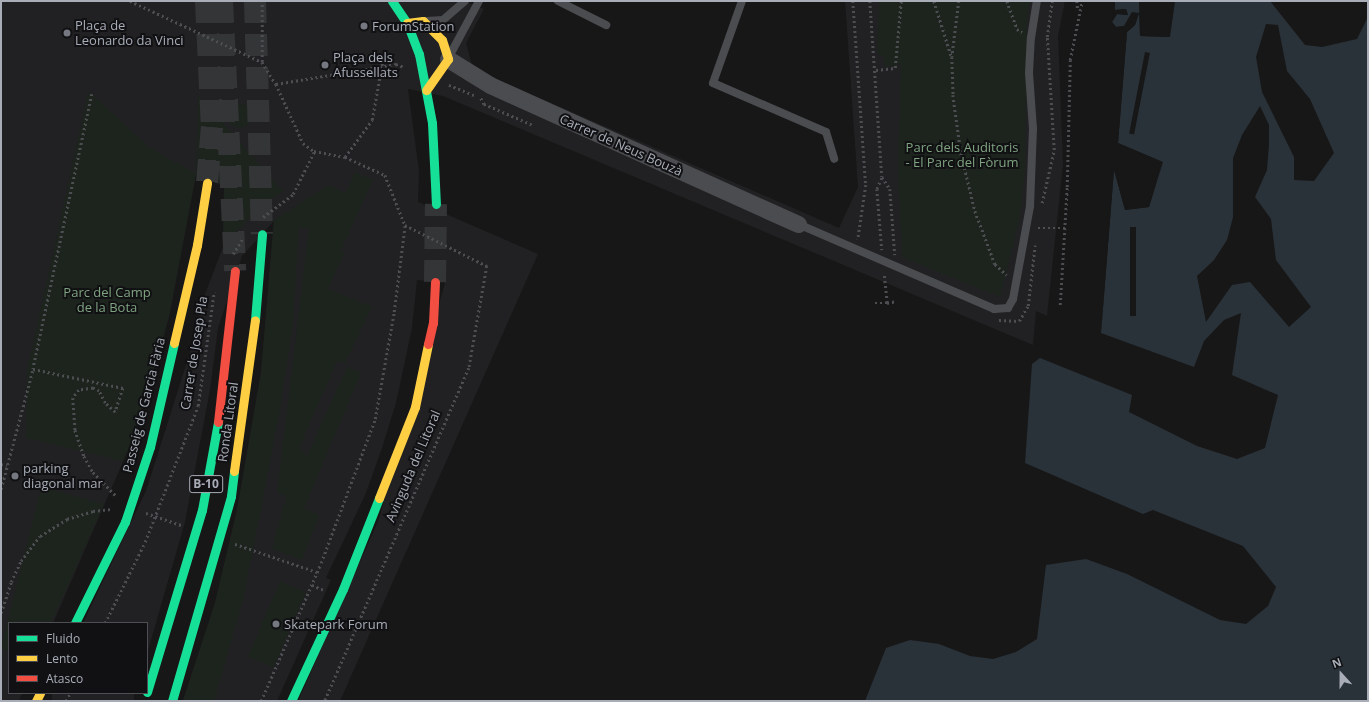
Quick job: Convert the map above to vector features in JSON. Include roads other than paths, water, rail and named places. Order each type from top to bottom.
[{"type":"main road","points":[[392,1],[407,22],[419,54],[426,90],[435,156],[436,204]]},
{"type":"main road","points":[[407,22],[423,21],[442,40],[448,59],[426,90]]},
{"type":"main road","name":"Passeig de Garcia Fària","points":[[75,622],[125,522],[150,446],[197,245],[207,183]]},
{"type":"main road","name":"Ronda Litoral","points":[[172,701],[187,654],[231,496],[256,315],[262,234]]},
{"type":"main road","name":"Ronda Litoral","points":[[148,689],[202,510],[218,420],[235,271]]},
{"type":"main road","name":"Avinguda del Litoral","points":[[291,701],[342,593],[415,407],[434,323],[435,282]]},
{"type":"street","name":"Carrer de Neus Bouzà","points":[[448,59],[490,86],[798,224]]},
{"type":"lane","points":[[423,21],[444,20],[465,1]]},
{"type":"lane","points":[[448,59],[470,15],[480,1]]},
{"type":"lane","points":[[558,1],[606,25]]},
{"type":"lane","points":[[742,1],[713,83],[826,132],[834,159]]},
{"type":"lane","points":[[798,224],[994,309],[1008,308],[1013,299],[1030,206],[1033,129],[1029,73],[1031,38],[1037,1]]},
{"type":"tunnel","points":[[206,1],[212,127],[207,183]]},
{"type":"tunnel","points":[[222,1],[235,271]]},
{"type":"tunnel","points":[[255,1],[262,234]]},
{"type":"tunnel","points":[[435,282],[436,204]]},
{"type":"place","name":"ForumStation","points":[[364,26]]},
{"type":"place","name":"Plaça de Leonardo da Vinci","points":[[67,33]]},
{"type":"place","name":"Plaça dels Afussellats","points":[[325,65]]},
{"type":"place","name":"parking diagonal mar","points":[[15,476]]},
{"type":"place","name":"Skatepark Forum","points":[[276,624]]},
{"type":"park label","name":"Parc dels Auditoris - El Parc del Fòrum","points":[[962,156]]},
{"type":"park label","name":"Parc del Camp de la Bota","points":[[107,300]]}]
